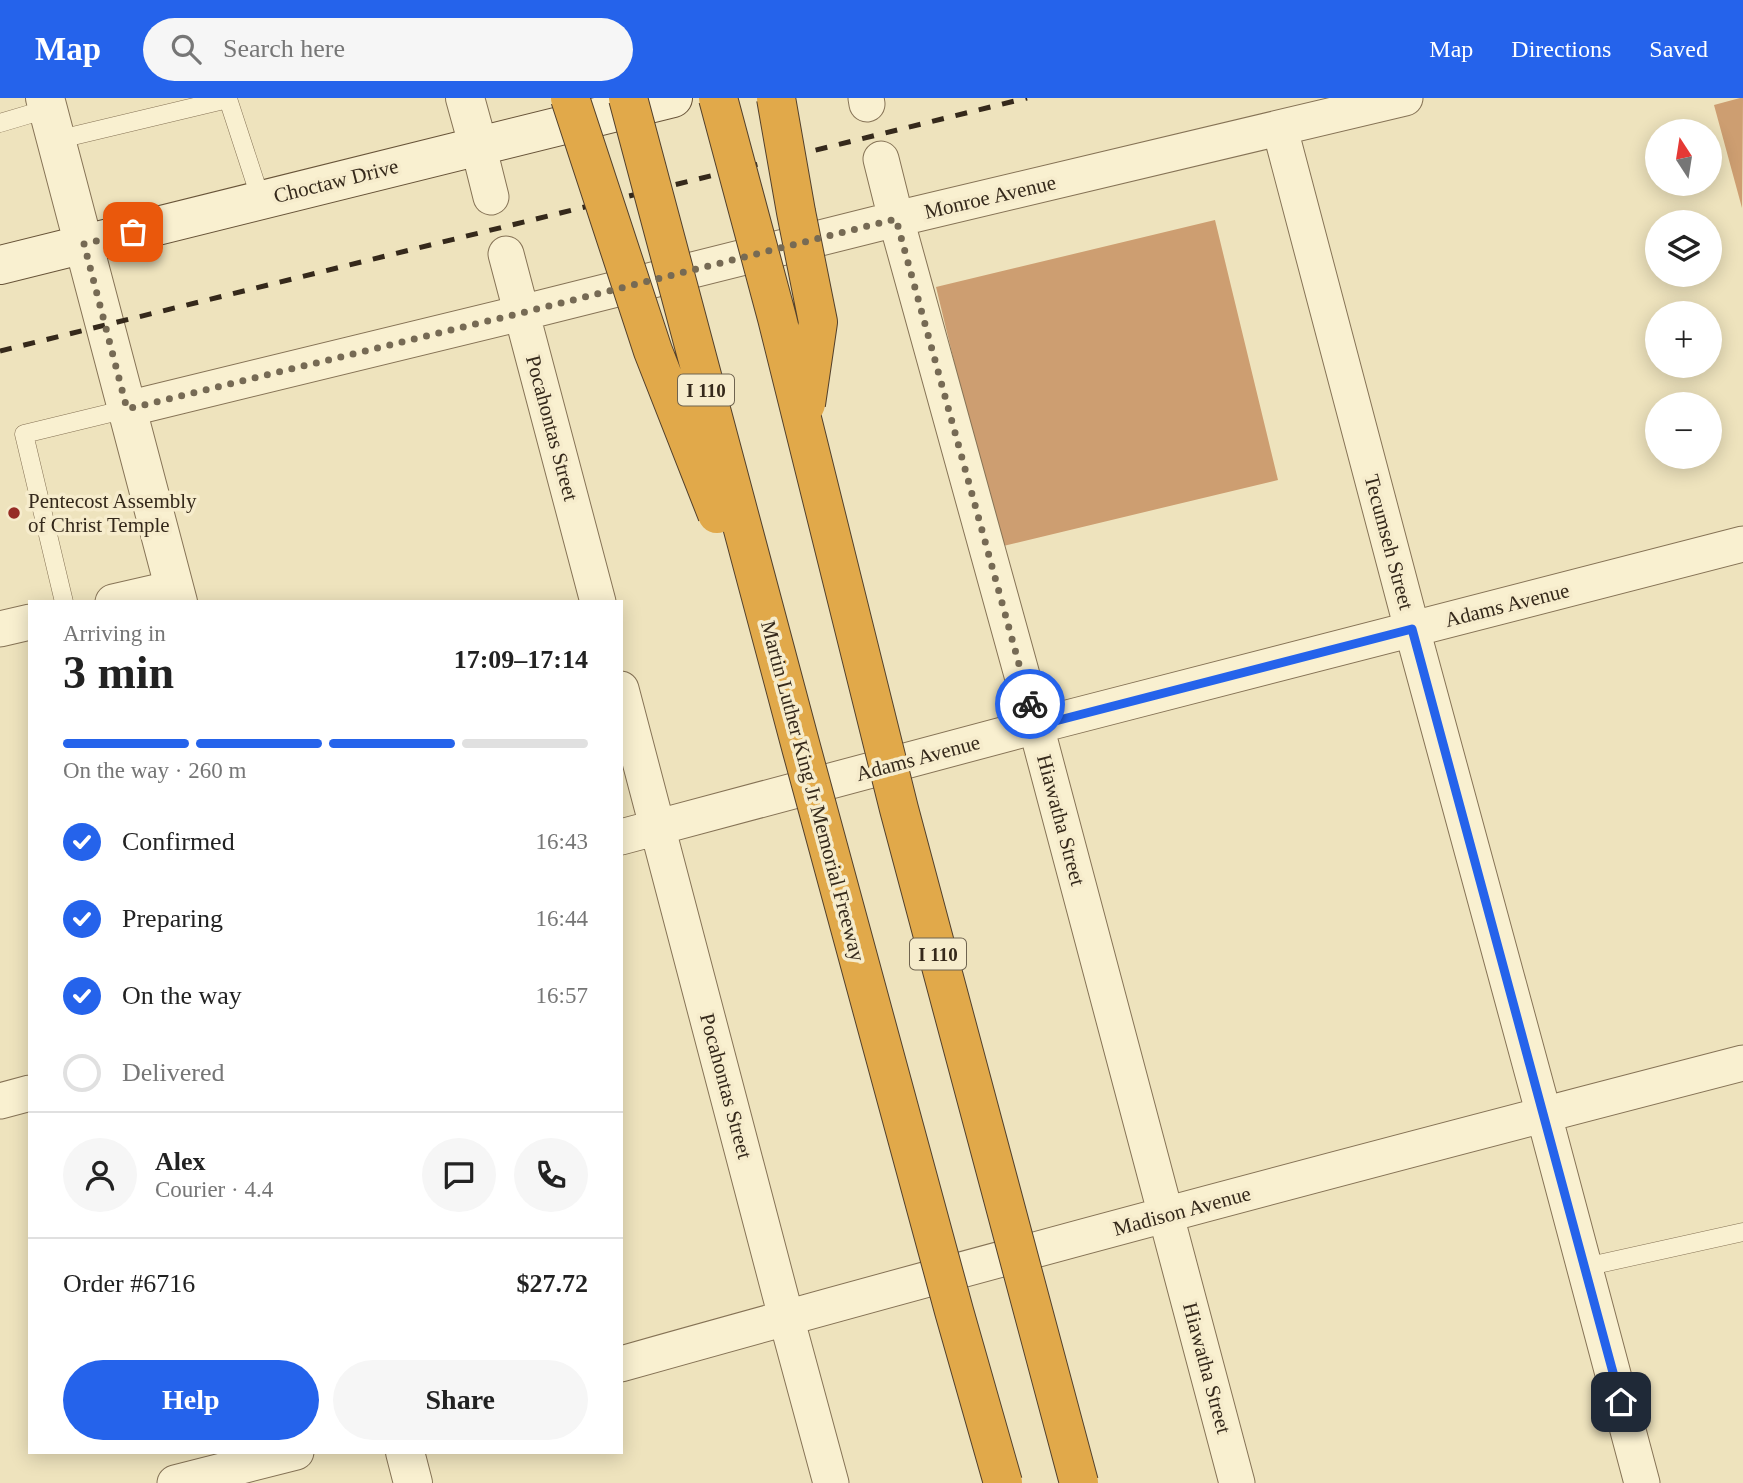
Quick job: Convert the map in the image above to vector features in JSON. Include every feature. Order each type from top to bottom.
[{"type":"highway","points":[[570,98],[653,351],[784,682]]},
{"type":"highway","name":"Martin Luther King Jr Memorial Freeway","points":[[628,98],[954,1311],[1003,1483]]},
{"type":"highway","name":"I 110","points":[[718,98],[777,318],[899,809],[1080,1483]]},
{"type":"highway","points":[[776,98],[818,322],[803,424]]},
{"type":"main road","points":[[466,98],[478,145]]},
{"type":"main road","name":"Choctaw Drive","points":[[0,265],[673,98]]},
{"type":"main road","points":[[49,116],[176,595]]},
{"type":"main road","points":[[406,1454],[413,1483]]},
{"type":"street","name":"Monroe Avenue","points":[[127,409],[896,219],[1405,98]]},
{"type":"street","name":"Tecumseh Street","points":[[1280,128],[1642,1483]]},
{"type":"street","points":[[478,145],[491,197]]},
{"type":"street","name":"Hiawatha Street","points":[[881,159],[1036,726],[1237,1483]]},
{"type":"street","name":"Pocahontas Street","points":[[506,254],[597,600]]},
{"type":"street","name":"Adams Avenue","points":[[623,837],[1036,726],[1743,544]]},
{"type":"street","points":[[131,600],[176,595]]},
{"type":"street","points":[[0,629],[28,622]]},
{"type":"street","name":"Pocahontas Street","points":[[623,697],[831,1483]]},
{"type":"street","name":"Madison Avenue","points":[[623,1363],[1166,1215],[1743,1063]]},
{"type":"street","points":[[0,1101],[28,1094]]},
{"type":"street","points":[[175,1483],[288,1454]]},
{"type":"lane","points":[[0,123],[228,99],[261,200]]},
{"type":"lane","points":[[64,600],[23,434],[127,409]]},
{"type":"lane","points":[[1585,1267],[1743,1232]]},
{"type":"building","points":[[1743,98],[1742,208],[1722,134],[1722,119],[1718,119],[1714,105]]},
{"type":"building","points":[[1215,220],[1278,480],[999,547],[936,287]]},
{"type":"railway","points":[[0,351],[1027,98]]},
{"type":"way so far","points":[[133,232],[84,244],[127,409],[896,219],[1030,704]]},
{"type":"place","name":"Pentecost Assembly of Christ Temple","points":[[14,513]]},
{"type":"route","points":[[1030,704],[1036,726],[1412,629],[1621,1402]]}]
